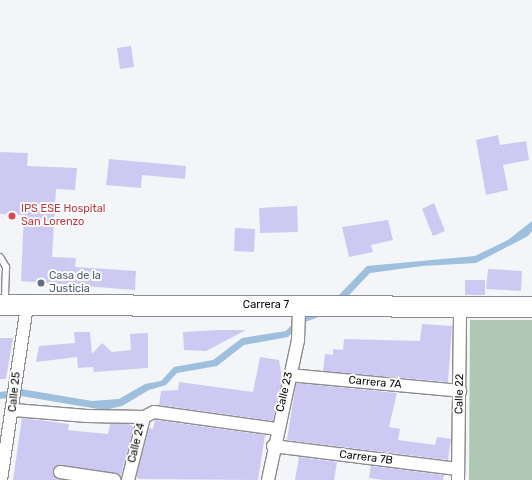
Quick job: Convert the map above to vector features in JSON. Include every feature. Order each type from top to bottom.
[{"type":"main road","name":"Carrera 7","points":[[3,305],[299,310],[320,304],[460,308],[532,307]]},
{"type":"street","name":"Calle 25","points":[[1,480],[14,407],[15,380],[27,305]]},
{"type":"street","name":"Calle 22","points":[[458,475],[460,308]]},
{"type":"street","name":"Calle 23","points":[[268,480],[276,429],[298,340],[299,310]]},
{"type":"street","name":"Carrera 7A","points":[[289,375],[460,391]]},
{"type":"street","points":[[14,407],[87,416],[149,414],[276,429]]},
{"type":"street","name":"Calle 24","points":[[128,480],[149,414]]},
{"type":"street","name":"Carrera 7B","points":[[274,446],[458,475]]},
{"type":"street","points":[[60,472],[114,480]]},
{"type":"lane","points":[[0,257],[6,267],[3,305]]},
{"type":"green space","points":[[470,320],[532,320],[532,480],[469,480]]},
{"type":"water","points":[[532,221],[532,231],[528,236],[476,263],[422,266],[370,273],[334,311],[300,324],[288,337],[244,345],[217,366],[177,373],[166,385],[149,390],[122,406],[104,410],[21,396],[0,399],[0,392],[21,389],[92,401],[119,399],[145,384],[161,381],[174,367],[213,360],[242,338],[286,331],[299,317],[337,297],[367,266],[475,256],[508,240]]},
{"type":"building","points":[[131,46],[134,67],[120,69],[117,48]]},
{"type":"building","points":[[498,135],[500,145],[526,141],[529,160],[503,165],[508,190],[486,195],[476,140]]},
{"type":"building","points":[[0,152],[28,153],[27,166],[77,168],[75,190],[56,189],[52,257],[76,258],[75,267],[136,271],[135,290],[21,281],[24,215],[0,214]]},
{"type":"building","points":[[109,159],[186,166],[185,179],[142,175],[141,188],[106,185]]},
{"type":"building","points":[[434,203],[445,231],[433,236],[422,209]]},
{"type":"building","points":[[297,206],[298,232],[260,233],[259,208]]},
{"type":"building","points":[[388,220],[393,240],[371,245],[373,252],[349,257],[342,227]]},
{"type":"building","points":[[235,228],[255,229],[254,252],[234,251]]},
{"type":"building","points":[[488,269],[522,271],[521,291],[486,289]]},
{"type":"building","points":[[465,280],[485,280],[485,295],[465,295]]},
{"type":"building","points":[[422,324],[452,326],[448,382],[323,371],[325,354],[333,355],[333,349],[343,350],[344,339],[420,341]]},
{"type":"building","points":[[246,330],[206,351],[184,350],[183,332]]},
{"type":"building","points":[[74,332],[90,332],[92,354],[102,343],[112,352],[131,350],[130,334],[148,333],[148,368],[94,372],[93,367],[78,368],[77,357],[36,362],[39,346],[75,343]]},
{"type":"building","points":[[0,338],[13,338],[6,379],[0,379]]},
{"type":"building","points":[[260,357],[279,360],[282,378],[273,421],[159,405],[161,391],[178,390],[179,382],[253,392]]},
{"type":"building","points":[[296,383],[397,393],[389,427],[400,429],[398,440],[435,445],[437,437],[451,439],[448,460],[287,440]]},
{"type":"building","points":[[22,418],[69,424],[68,430],[108,434],[110,424],[129,424],[134,427],[121,475],[61,465],[54,468],[53,474],[63,480],[13,480]]},
{"type":"building","points":[[155,420],[265,435],[258,480],[139,479],[136,477],[149,428],[153,429]]},
{"type":"building","points":[[299,457],[337,462],[334,480],[295,480]]},
{"type":"building","points":[[371,466],[444,475],[443,480],[383,480],[369,478]]},
{"type":"place","name":"IPS ESE Hospital San Lorenzo","points":[[12,216]]},
{"type":"place","name":"Casa de la Justicia","points":[[41,283]]}]
